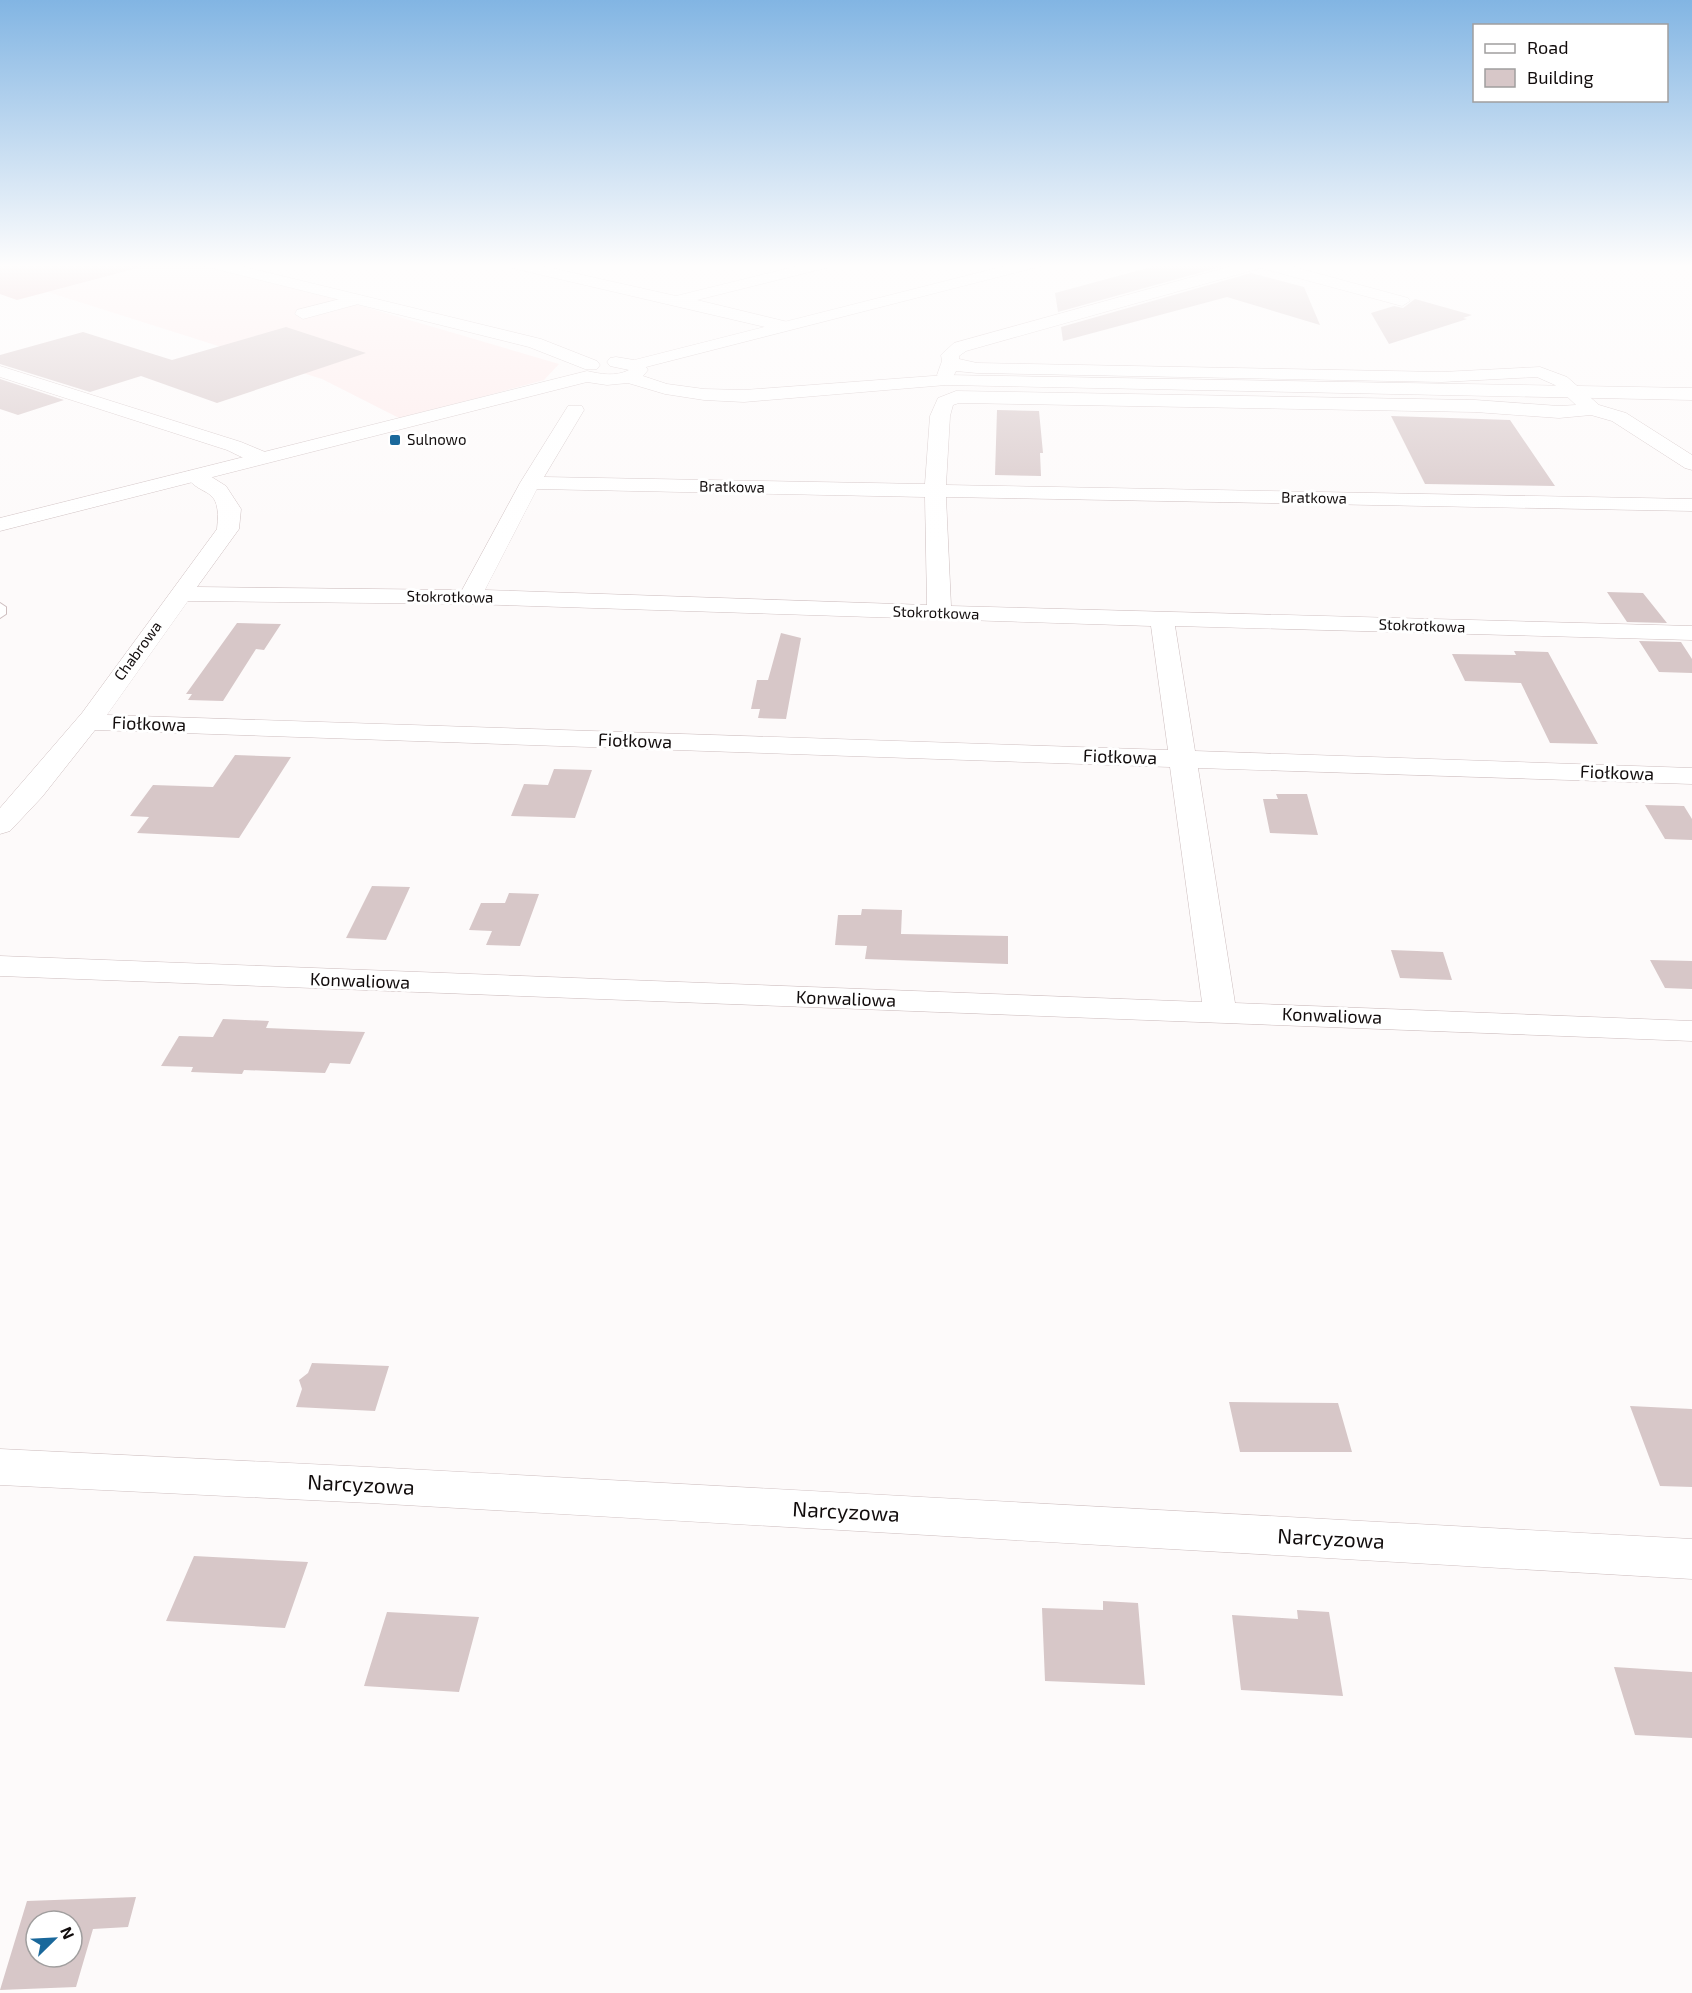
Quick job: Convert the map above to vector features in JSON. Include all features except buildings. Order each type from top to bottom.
[{"type":"street","points":[[559,356],[602,380],[681,356]]},
{"type":"street","points":[[946,380],[950,356]]},
{"type":"street","points":[[951,361],[958,366],[977,368],[1258,374],[1442,377],[1540,372],[1553,376],[1592,409]]},
{"type":"street","points":[[0,371],[234,446],[263,458]]},
{"type":"street","points":[[0,525],[589,371]]},
{"type":"street","points":[[631,371],[677,392],[743,396],[904,381],[946,380],[1692,394]]},
{"type":"street","points":[[939,613],[935,491],[940,416],[945,402],[956,397],[1475,406],[1559,412],[1592,409],[1619,417],[1692,464]]},
{"type":"street","points":[[470,597],[530,483],[575,410]]},
{"type":"street","name":"Chabrowa","points":[[0,825],[18,807],[87,722],[228,529],[230,509],[219,490],[195,475]]},
{"type":"street","name":"Bratkowa","points":[[530,483],[1692,505]]},
{"type":"street","name":"Stokrotkowa","points":[[180,594],[470,597],[939,613],[1692,633]]},
{"type":"street","name":"Fiołkowa","points":[[1162,619],[1220,1012]]},
{"type":"street","name":"Fiołkowa","points":[[87,722],[1692,776]]},
{"type":"street","name":"Konwaliowa","points":[[0,966],[731,996],[1220,1012],[1692,1031]]},
{"type":"street","name":"Narcyzowa","points":[[0,1467],[369,1485],[1692,1559]]},
{"type":"lane","points":[[0,607],[0,614]]},
{"type":"shaded area","points":[[250,356],[532,356],[559,364],[544,380],[401,419],[322,379]]},
{"type":"place","name":"Sulnowo","points":[[395,440]]}]
